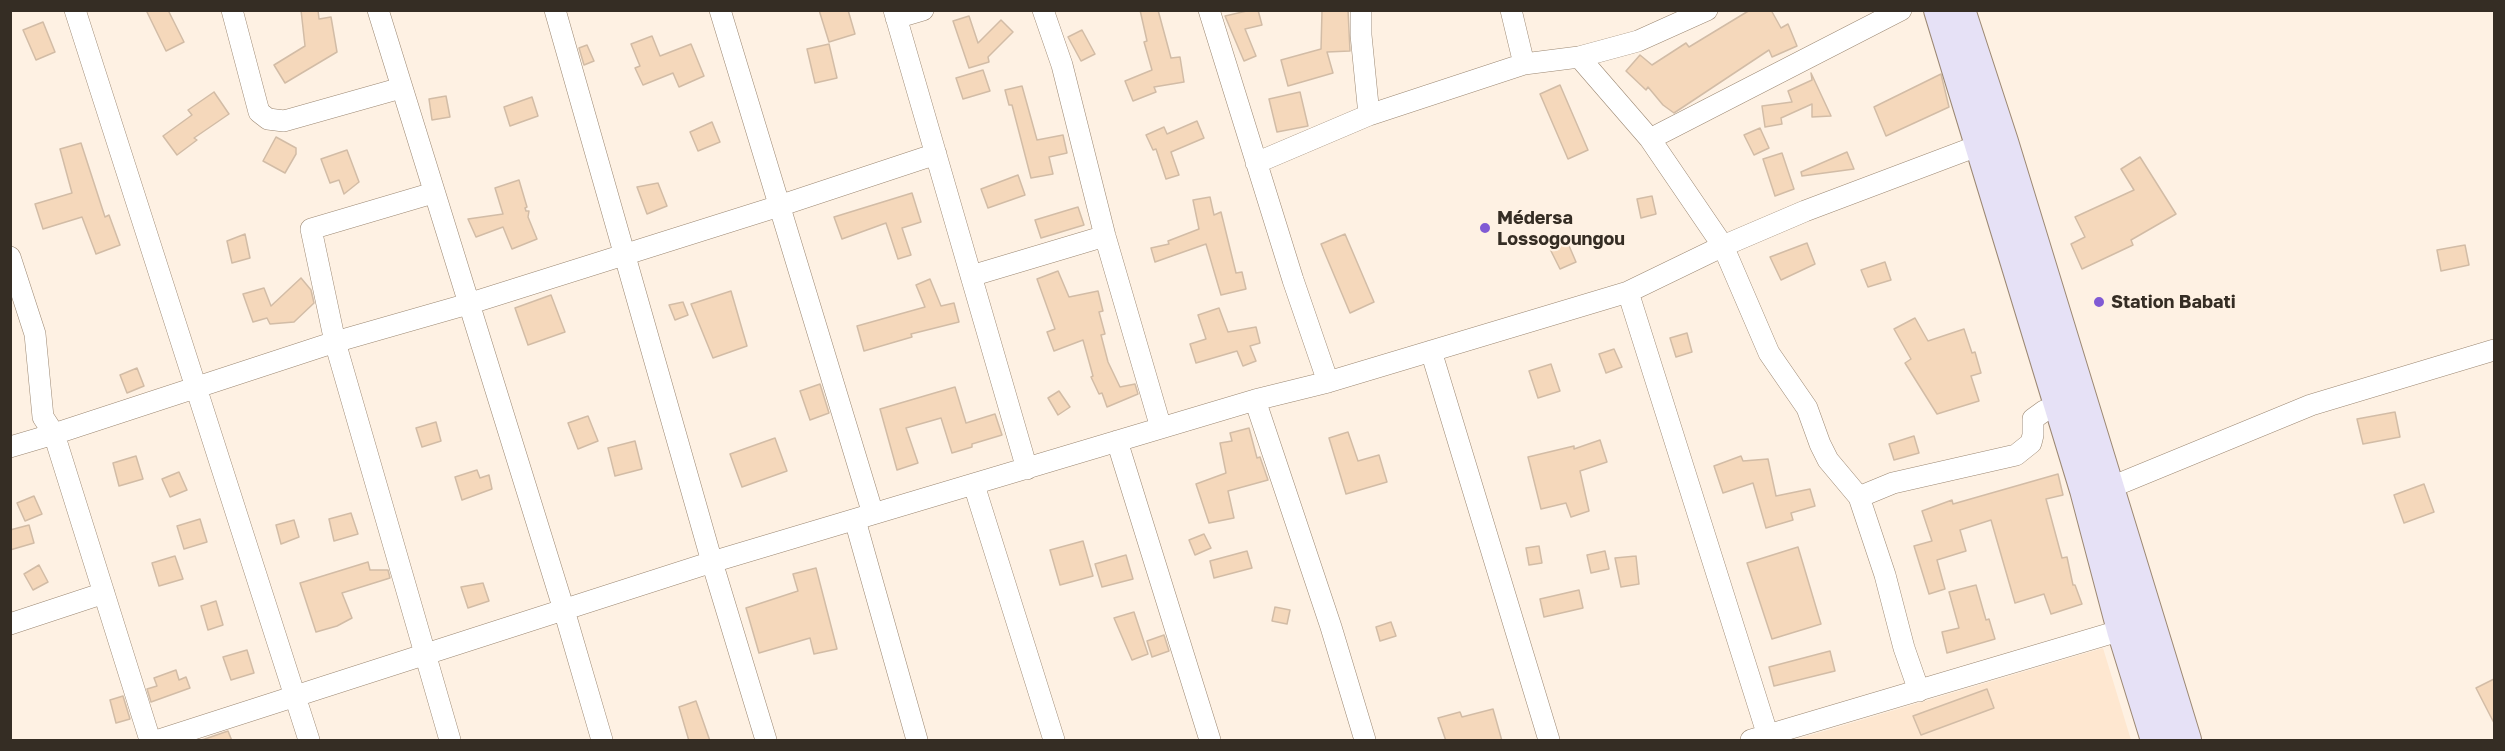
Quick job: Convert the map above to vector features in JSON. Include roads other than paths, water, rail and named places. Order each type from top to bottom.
[{"type":"main road","points":[[1939,10],[1991,143],[2097,489],[2135,628],[2156,741]]},
{"type":"main road","points":[[1960,10],[1991,143],[2059,407],[2097,489]]},
{"type":"main road","points":[[2135,628],[2186,741]]},
{"type":"street","points":[[75,10],[309,741]]},
{"type":"street","points":[[232,10],[259,112],[268,119],[284,121],[401,88]]},
{"type":"street","points":[[378,10],[564,610],[602,741]]},
{"type":"street","points":[[555,10],[712,562],[766,741]]},
{"type":"street","points":[[720,10],[779,206],[864,517],[917,741]]},
{"type":"street","points":[[923,10],[895,14],[1027,469]]},
{"type":"street","points":[[1043,10],[1062,65],[1106,236],[1161,428]]},
{"type":"street","points":[[1209,10],[1256,163],[1328,382]]},
{"type":"street","points":[[1360,10],[1360,35],[1369,115]]},
{"type":"street","points":[[1511,10],[1524,64]]},
{"type":"street","points":[[1256,163],[1369,115],[1524,64],[1579,57],[1638,41],[1707,10]]},
{"type":"street","points":[[1650,139],[1901,10]]},
{"type":"street","points":[[1579,57],[1650,139],[1723,246],[1769,353],[1807,408],[1828,460],[1859,497],[1885,574],[1904,648],[1919,691]]},
{"type":"street","points":[[159,741],[712,562],[1255,400],[1328,382],[1628,292],[1723,246],[1805,211],[1991,143]]},
{"type":"street","points":[[10,447],[54,435],[196,386],[335,342],[468,304],[625,255],[936,154]]},
{"type":"street","points":[[434,193],[311,229],[335,342],[450,741]]},
{"type":"street","points":[[971,276],[1106,236]]},
{"type":"street","points":[[10,257],[35,334],[43,417],[54,435],[150,741]]},
{"type":"street","points":[[1628,292],[1759,738],[2135,628]]},
{"type":"street","points":[[2097,489],[2311,405],[2494,350]]},
{"type":"street","points":[[1431,351],[1549,741]]},
{"type":"street","points":[[1255,400],[1331,627],[1365,741]]},
{"type":"street","points":[[1859,497],[1893,483],[2016,455],[2031,443],[2033,418],[2044,411],[2059,407]]},
{"type":"street","points":[[1117,441],[1210,741]]},
{"type":"street","points":[[974,485],[1054,741]]},
{"type":"street","points":[[10,624],[104,592]]},
{"type":"place","name":"Médersa Lossogoungou","points":[[1485,228]]},
{"type":"place","name":"Station Babati","points":[[2099,302]]}]
